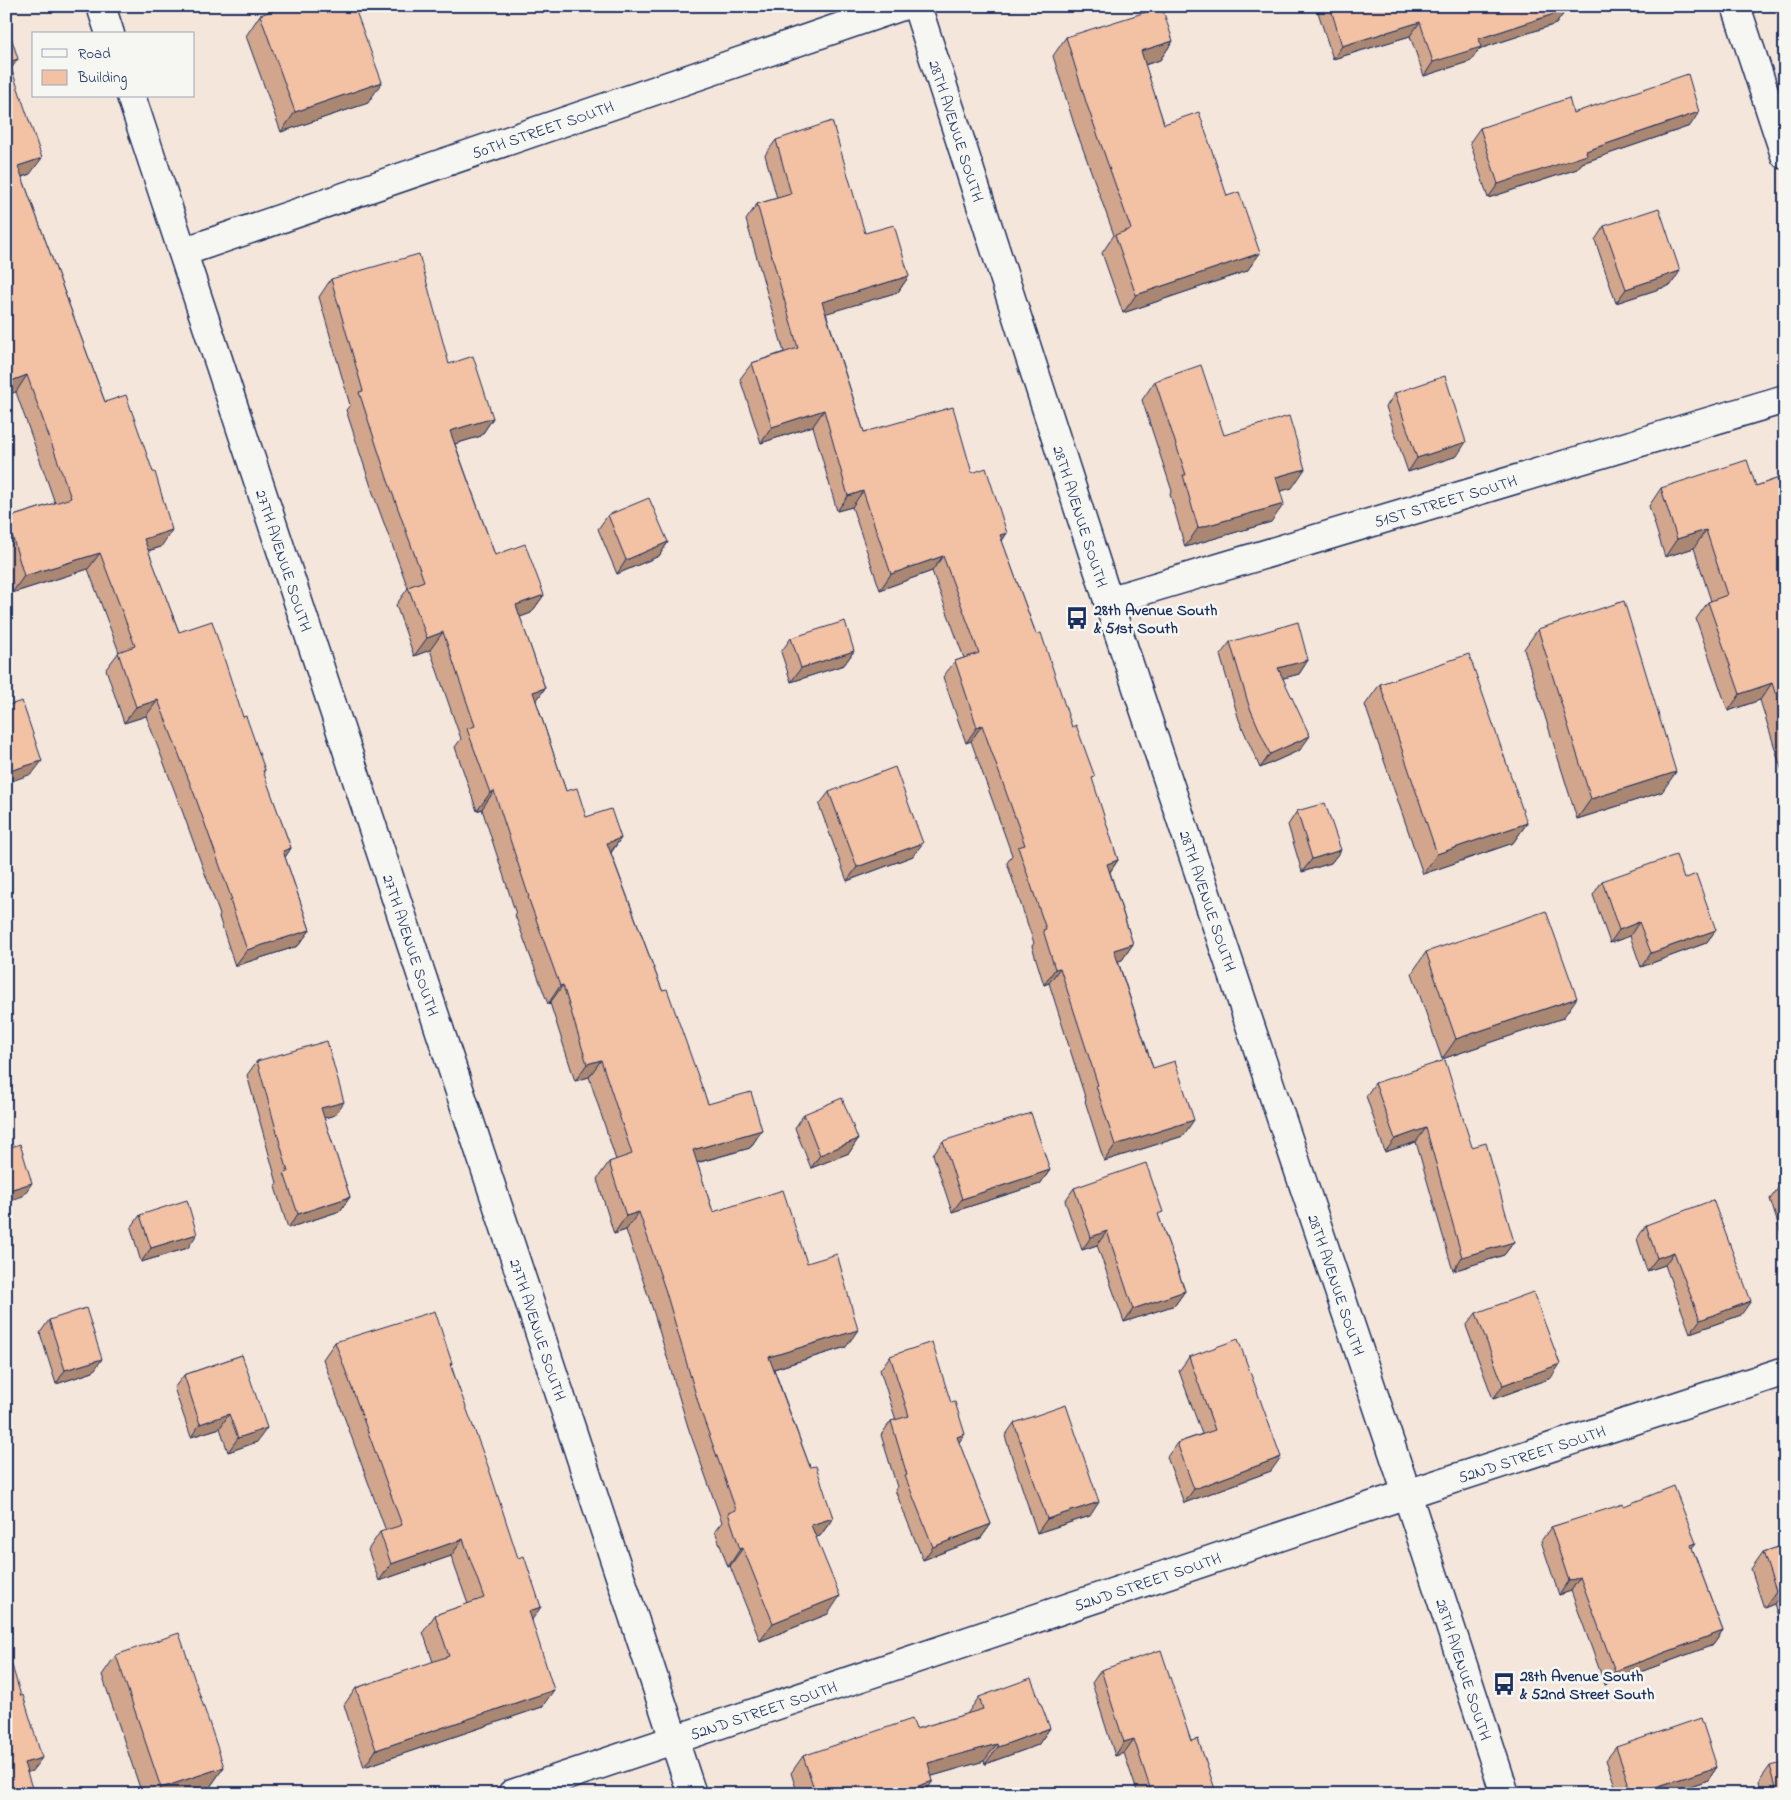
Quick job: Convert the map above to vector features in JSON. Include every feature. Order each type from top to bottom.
[{"type":"street","points":[[101,6],[109,32]]},
{"type":"street","name":"50TH STREET SOUTH","points":[[183,252],[902,6]]},
{"type":"street","name":"28TH AVENUE SOUTH","points":[[917,6],[1108,602],[1407,1494],[1505,1794]]},
{"type":"street","points":[[1736,6],[1785,155]]},
{"type":"street","name":"27TH AVENUE SOUTH","points":[[132,98],[692,1794]]},
{"type":"street","name":"51ST STREET SOUTH","points":[[1108,602],[1785,399]]},
{"type":"street","name":"52ND STREET SOUTH","points":[[512,1794],[1407,1494],[1785,1371]]},
{"type":"building","points":[[286,6],[354,6],[382,82],[295,112],[260,15]]},
{"type":"building","points":[[1330,6],[1564,6],[1566,10],[1478,39],[1481,47],[1433,62],[1420,22],[1342,46]]},
{"type":"building","points":[[1162,7],[1173,41],[1141,51],[1164,124],[1199,112],[1227,196],[1239,192],[1260,253],[1136,295],[1115,235],[1131,229],[1087,105],[1066,37]]},
{"type":"building","points":[[6,21],[18,59],[9,62],[42,158],[18,166],[105,402],[126,395],[153,472],[155,472],[172,530],[144,539],[179,632],[212,621],[243,717],[246,716],[265,770],[263,771],[291,848],[283,851],[310,930],[247,950],[230,900],[232,900],[195,796],[158,700],[136,707],[118,652],[135,646],[100,553],[24,576],[7,518],[71,498],[27,375],[6,383]]},
{"type":"building","points":[[1688,74],[1699,112],[1586,151],[1587,155],[1498,184],[1480,128],[1569,98],[1573,113]]},
{"type":"building","points":[[832,121],[865,233],[894,225],[909,276],[822,302],[864,432],[953,407],[972,473],[986,468],[1007,533],[1000,535],[1036,634],[1041,633],[1072,727],[1076,725],[1095,777],[1092,778],[1118,860],[1107,864],[1133,944],[1114,950],[1153,1068],[1175,1061],[1194,1120],[1115,1145],[1096,1086],[1098,1085],[1060,968],[1055,969],[1043,930],[1046,929],[1018,847],[1025,845],[982,725],[977,727],[955,661],[979,653],[943,556],[891,574],[863,491],[848,496],[824,410],[772,427],[752,363],[798,348],[757,204],[791,194],[776,140]]},
{"type":"building","points":[[1659,208],[1680,271],[1626,289],[1604,226]]},
{"type":"building","points":[[419,254],[449,364],[473,356],[493,418],[450,431],[495,555],[525,544],[544,595],[516,605],[545,688],[533,692],[566,791],[577,788],[586,817],[611,809],[621,838],[607,843],[662,990],[667,989],[708,1104],[751,1092],[762,1130],[693,1150],[713,1212],[783,1190],[807,1263],[837,1254],[858,1330],[769,1357],[810,1467],[816,1466],[833,1518],[811,1525],[840,1596],[773,1623],[743,1548],[740,1549],[728,1513],[736,1510],[700,1409],[666,1292],[639,1212],[626,1216],[609,1162],[632,1154],[601,1060],[587,1064],[563,985],[560,986],[528,897],[494,791],[490,793],[467,729],[475,726],[443,632],[427,638],[408,587],[424,581],[359,392],[363,391],[331,279]]},
{"type":"building","points":[[1201,365],[1224,435],[1289,416],[1305,469],[1276,477],[1284,504],[1198,528],[1183,475],[1186,475],[1155,381]]},
{"type":"building","points":[[1445,376],[1466,442],[1417,458],[1395,393]]},
{"type":"building","points":[[1747,460],[1756,486],[1785,476],[1785,724],[1772,683],[1740,694],[1708,602],[1727,595],[1706,530],[1677,539],[1661,488]]},
{"type":"building","points":[[649,498],[668,542],[626,560],[608,515]]},
{"type":"building","points":[[1624,601],[1676,772],[1591,799],[1538,629]]},
{"type":"building","points":[[845,621],[854,651],[801,668],[791,638]]},
{"type":"building","points":[[1298,622],[1308,660],[1278,668],[1310,736],[1270,754],[1249,706],[1230,642]]},
{"type":"building","points":[[1469,654],[1527,823],[1437,854],[1380,684]]},
{"type":"building","points":[[22,701],[42,761],[6,772],[6,706]]},
{"type":"building","points":[[895,767],[923,843],[857,867],[829,792]]},
{"type":"building","points":[[1325,803],[1341,850],[1312,859],[1297,811]]},
{"type":"building","points":[[1676,855],[1684,879],[1696,874],[1716,930],[1651,953],[1639,922],[1619,930],[1602,881]]},
{"type":"building","points":[[1546,911],[1577,998],[1456,1039],[1426,952]]},
{"type":"building","points":[[327,1041],[344,1102],[321,1108],[350,1197],[298,1214],[284,1173],[288,1172],[257,1061]]},
{"type":"building","points":[[1445,1060],[1472,1147],[1486,1143],[1514,1242],[1462,1257],[1426,1128],[1395,1139],[1375,1083]]},
{"type":"building","points":[[842,1098],[858,1139],[820,1155],[804,1114]]},
{"type":"building","points":[[1031,1113],[1050,1170],[962,1199],[943,1141]]},
{"type":"building","points":[[20,1144],[32,1183],[6,1191],[6,1149]]},
{"type":"building","points":[[1146,1163],[1163,1212],[1158,1214],[1185,1291],[1133,1309],[1107,1231],[1091,1237],[1074,1188]]},
{"type":"building","points":[[187,1200],[197,1234],[151,1248],[140,1215]]},
{"type":"building","points":[[1713,1200],[1751,1301],[1700,1320],[1674,1252],[1657,1258],[1646,1225]]},
{"type":"building","points":[[1533,1292],[1560,1364],[1503,1385],[1476,1313]]},
{"type":"building","points":[[86,1308],[102,1359],[65,1370],[49,1320]]},
{"type":"building","points":[[435,1311],[452,1363],[450,1364],[489,1469],[518,1558],[524,1556],[541,1607],[529,1611],[554,1690],[376,1750],[356,1688],[449,1656],[435,1615],[484,1598],[463,1539],[391,1564],[380,1532],[402,1525],[335,1342]]},
{"type":"building","points":[[1238,1339],[1281,1457],[1194,1489],[1177,1443],[1215,1430],[1189,1357]]},
{"type":"building","points":[[932,1342],[951,1403],[955,1402],[965,1434],[957,1437],[991,1524],[933,1547],[905,1476],[907,1475],[891,1421],[909,1416],[890,1356]]},
{"type":"building","points":[[242,1355],[267,1428],[238,1438],[229,1414],[200,1424],[184,1375]]},
{"type":"building","points":[[1066,1405],[1099,1502],[1047,1519],[1014,1423]]},
{"type":"building","points":[[1674,1486],[1696,1543],[1691,1545],[1723,1631],[1615,1671],[1580,1577],[1569,1581],[1551,1527],[1623,1504],[1624,1506]]},
{"type":"building","points":[[1785,1545],[1785,1588],[1776,1591],[1763,1552]]},
{"type":"building","points":[[179,1633],[224,1767],[161,1788],[116,1655]]},
{"type":"building","points":[[6,1645],[42,1758],[24,1763],[34,1794],[6,1794]]},
{"type":"building","points":[[1161,1650],[1191,1741],[1198,1739],[1215,1789],[1202,1794],[1152,1794],[1134,1739],[1124,1742],[1101,1670]]},
{"type":"building","points":[[1031,1678],[1050,1728],[998,1747],[997,1744],[928,1763],[933,1781],[909,1789],[911,1794],[816,1794],[803,1756],[912,1719],[916,1729],[983,1709],[979,1697]]},
{"type":"building","points":[[1701,1718],[1717,1767],[1632,1794],[1616,1747]]},
{"type":"building","points":[[1785,1762],[1785,1794],[1778,1794],[1770,1766]]},
{"type":"place","name":"28th Avenue South & 51st South","points":[[1077,618]]},
{"type":"place","name":"28th Avenue South & 52nd Street South","points":[[1504,1684]]}]
